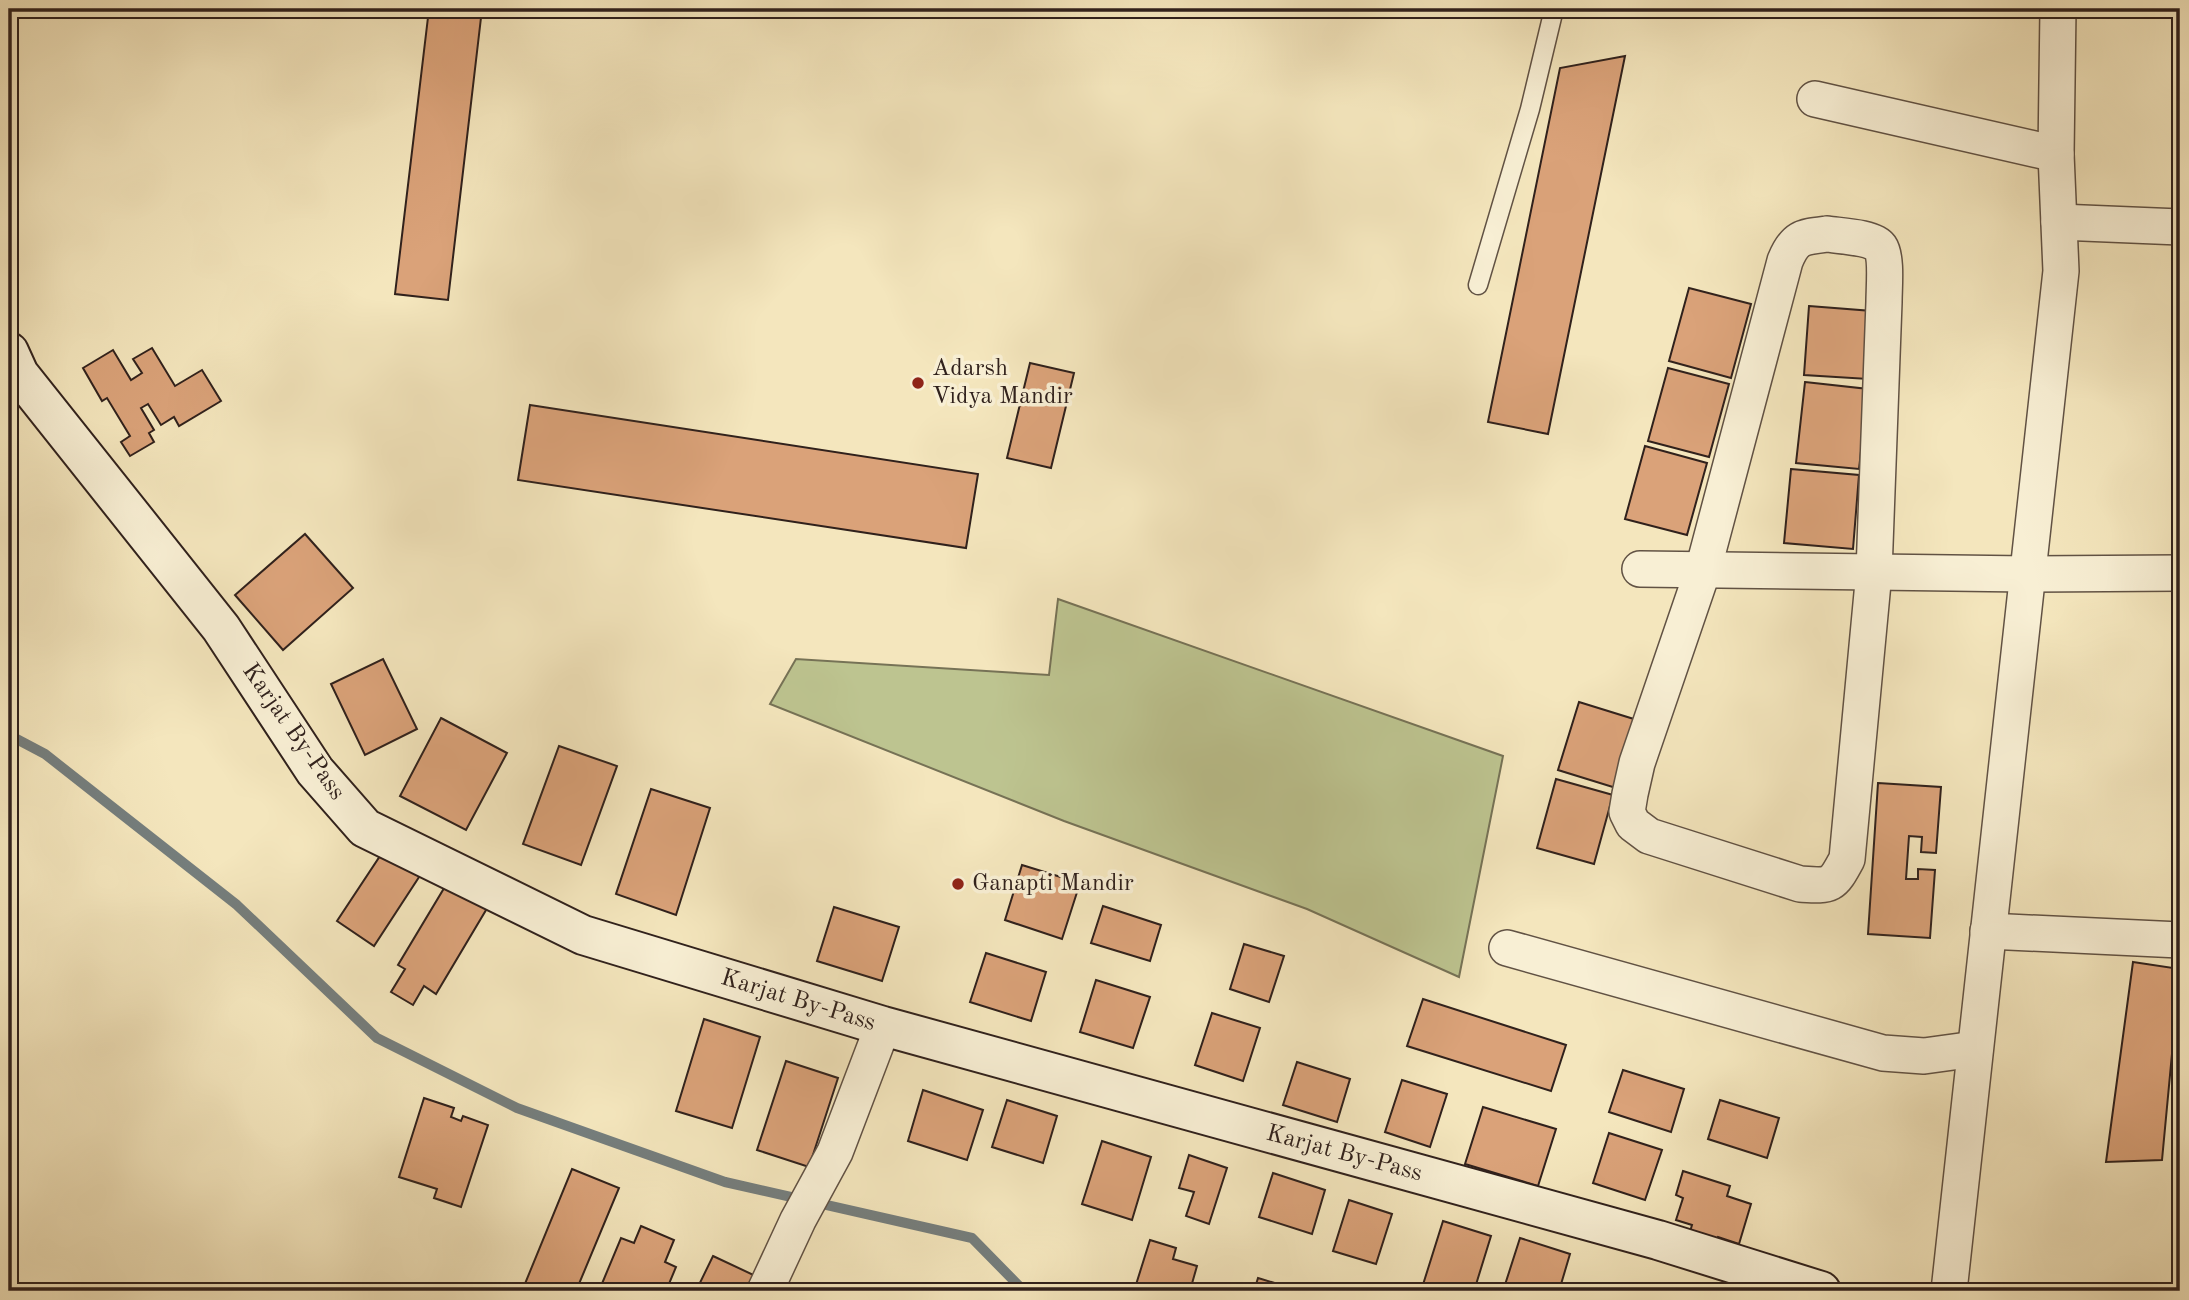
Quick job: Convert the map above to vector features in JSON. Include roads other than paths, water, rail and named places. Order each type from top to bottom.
[{"type":"main road","name":"Karjat By-Pass","points":[[9,352],[19,374],[221,628],[316,771],[365,828],[583,935],[883,1027],[1658,1240],[1821,1291]]},
{"type":"street","points":[[1949,1291],[2061,271],[2056,155],[2058,9]]},
{"type":"street","points":[[1815,99],[2056,155]]},
{"type":"street","points":[[2059,222],[2180,227]]},
{"type":"street","points":[[1827,234],[1872,241],[1880,247],[1884,258],[1874,572],[1847,859],[1837,878],[1825,886],[1800,884],[1649,836],[1633,824],[1627,812],[1637,763],[1703,570],[1785,261],[1792,245],[1807,236],[1827,234]]},
{"type":"street","points":[[1640,569],[2028,574],[2180,573]]},
{"type":"street","points":[[1988,931],[2180,940]]},
{"type":"street","points":[[1507,948],[1883,1053],[1924,1056],[1975,1049]]},
{"type":"street","points":[[765,1291],[798,1220],[835,1152],[883,1027]]},
{"type":"lane","points":[[1478,285],[1530,108],[1554,9]]},
{"type":"waterway","points":[[9,735],[45,754],[237,905],[377,1038],[517,1108],[725,1182],[972,1238],[1024,1291]]},
{"type":"place","name":"Adarsh Vidya Mandir","points":[[918,383]]},
{"type":"place","name":"Ganapti Mandir","points":[[958,884]]}]
